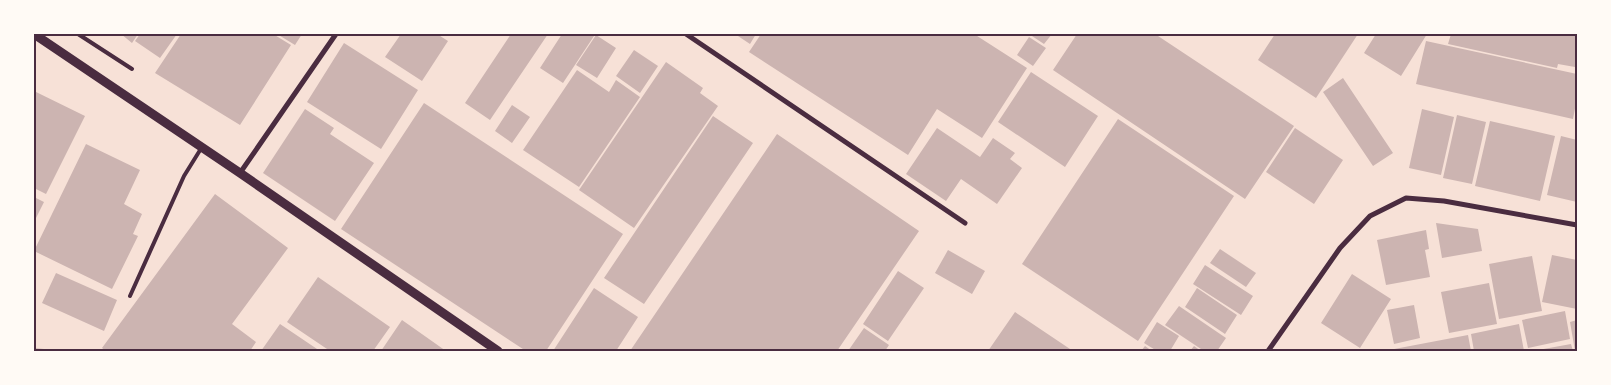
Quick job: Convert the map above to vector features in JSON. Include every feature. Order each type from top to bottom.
[{"type":"street","points":[[34,34],[498,351]]},
{"type":"street","points":[[240,173],[336,34]]},
{"type":"street","points":[[686,34],[965,224]]},
{"type":"street","points":[[1268,351],[1340,248],[1370,216],[1406,198],[1444,201],[1577,225]]},
{"type":"lane","points":[[78,34],[132,69]]},
{"type":"lane","points":[[130,296],[184,176],[202,148]]},
{"type":"building","points":[[121,34],[138,34],[132,43]]},
{"type":"building","points":[[140,34],[177,34],[160,58],[135,41]]},
{"type":"building","points":[[181,34],[273,34],[291,45],[240,125],[155,73]]},
{"type":"building","points":[[277,34],[302,34],[295,45]]},
{"type":"building","points":[[401,34],[437,34],[448,41],[422,81],[385,57]]},
{"type":"building","points":[[511,34],[548,34],[490,120],[465,103]]},
{"type":"building","points":[[562,34],[591,34],[594,36],[563,83],[540,68]]},
{"type":"building","points":[[735,34],[756,34],[750,44]]},
{"type":"building","points":[[761,34],[974,34],[1027,68],[982,138],[937,109],[908,155],[749,52]]},
{"type":"building","points":[[1029,34],[1052,34],[1044,44]]},
{"type":"building","points":[[1077,34],[1155,34],[1294,126],[1245,199],[1053,70]]},
{"type":"building","points":[[1275,34],[1358,34],[1316,98],[1258,60]]},
{"type":"building","points":[[1376,34],[1427,34],[1401,76],[1364,53]]},
{"type":"building","points":[[1451,34],[1577,34],[1575,67],[1558,64],[1557,68],[1448,44]]},
{"type":"building","points":[[596,35],[616,48],[597,78],[576,65]]},
{"type":"building","points":[[1029,37],[1046,48],[1033,66],[1017,55]]},
{"type":"building","points":[[1426,41],[1577,74],[1577,98],[1573,119],[1416,84]]},
{"type":"building","points":[[344,43],[418,90],[381,149],[307,102]]},
{"type":"building","points":[[634,50],[658,66],[640,93],[616,76]]},
{"type":"building","points":[[666,62],[703,88],[700,93],[718,106],[634,228],[579,190]]},
{"type":"building","points":[[577,70],[609,92],[616,80],[640,97],[579,187],[523,150]]},
{"type":"building","points":[[1031,72],[1098,116],[1065,167],[998,122]]},
{"type":"building","points":[[1343,78],[1393,153],[1373,166],[1323,92]]},
{"type":"building","points":[[34,91],[85,116],[46,194],[34,188]]},
{"type":"building","points":[[424,103],[623,234],[546,351],[526,351],[341,229]]},
{"type":"building","points":[[512,105],[530,117],[512,143],[495,131]]},
{"type":"building","points":[[305,109],[334,128],[330,134],[374,163],[335,221],[263,173]]},
{"type":"building","points":[[1422,109],[1454,117],[1441,175],[1409,168]]},
{"type":"building","points":[[1457,115],[1486,122],[1472,184],[1443,178]]},
{"type":"building","points":[[713,116],[753,143],[644,304],[604,278]]},
{"type":"building","points":[[1118,119],[1234,196],[1138,341],[1022,264]]},
{"type":"building","points":[[1490,121],[1555,136],[1540,201],[1475,186]]},
{"type":"building","points":[[937,128],[980,157],[993,138],[1015,153],[1010,159],[1022,168],[997,204],[961,179],[946,201],[906,174]]},
{"type":"building","points":[[1295,128],[1343,160],[1314,204],[1266,172]]},
{"type":"building","points":[[777,134],[919,231],[837,351],[630,351]]},
{"type":"building","points":[[1561,136],[1577,140],[1577,202],[1547,195]]},
{"type":"building","points":[[86,144],[140,170],[124,204],[142,214],[133,234],[138,236],[112,289],[34,251]]},
{"type":"building","points":[[215,194],[288,248],[232,324],[256,342],[250,351],[106,351],[102,348]]},
{"type":"building","points":[[34,197],[44,202],[34,222]]},
{"type":"building","points":[[1436,223],[1478,229],[1482,251],[1442,258]]},
{"type":"building","points":[[1426,230],[1429,249],[1425,250],[1430,277],[1386,285],[1377,240]]},
{"type":"building","points":[[1220,249],[1256,273],[1246,287],[1210,263]]},
{"type":"building","points":[[948,250],[985,271],[972,294],[935,273]]},
{"type":"building","points":[[1552,255],[1577,260],[1577,309],[1542,302]]},
{"type":"building","points":[[1532,256],[1542,311],[1499,319],[1489,264]]},
{"type":"building","points":[[1205,265],[1253,296],[1241,315],[1193,284]]},
{"type":"building","points":[[898,271],[924,288],[888,341],[863,324]]},
{"type":"building","points":[[56,273],[117,300],[104,331],[42,303]]},
{"type":"building","points":[[1352,274],[1391,299],[1360,348],[1321,323]]},
{"type":"building","points":[[318,277],[390,327],[373,351],[330,351],[287,322]]},
{"type":"building","points":[[1489,283],[1497,324],[1449,333],[1441,292]]},
{"type":"building","points":[[594,288],[638,317],[616,351],[553,351]]},
{"type":"building","points":[[1197,288],[1237,315],[1225,334],[1185,307]]},
{"type":"building","points":[[1414,305],[1420,338],[1394,344],[1387,310]]},
{"type":"building","points":[[1179,306],[1226,338],[1217,351],[1204,351],[1165,325]]},
{"type":"building","points":[[1565,311],[1570,339],[1528,348],[1522,320]]},
{"type":"building","points":[[1015,312],[1073,351],[988,351]]},
{"type":"building","points":[[402,320],[446,351],[381,351]]},
{"type":"building","points":[[1577,320],[1577,351],[1575,351],[1570,322]]},
{"type":"building","points":[[1157,322],[1179,336],[1170,351],[1157,351],[1144,343]]},
{"type":"building","points":[[280,324],[320,351],[261,351]]},
{"type":"building","points":[[1519,324],[1524,351],[1474,351],[1471,334]]},
{"type":"building","points":[[864,328],[889,345],[885,351],[848,351]]},
{"type":"building","points":[[1468,335],[1471,351],[1389,351],[1389,350]]},
{"type":"building","points":[[1571,344],[1573,351],[1538,351],[1538,350]]},
{"type":"building","points":[[1145,346],[1152,351],[1141,351]]},
{"type":"building","points":[[1194,346],[1201,351],[1190,351]]},
{"type":"building","points":[[34,348],[54,350],[54,351],[34,351]]}]
